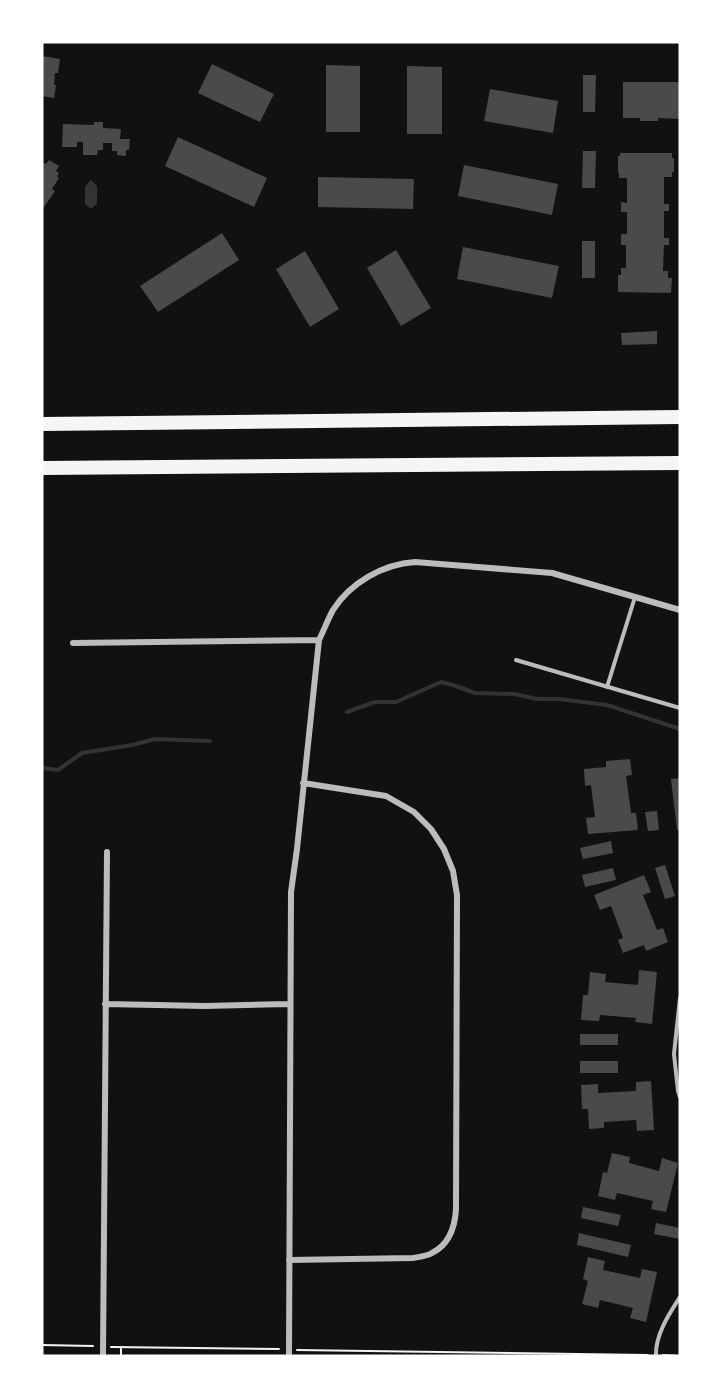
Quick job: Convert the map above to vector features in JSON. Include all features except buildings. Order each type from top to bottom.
[{"type":"highway","points":[[42,424],[680,417]]},
{"type":"highway","points":[[42,468],[680,463]]},
{"type":"street","points":[[289,1356],[291,892],[319,640],[333,609],[352,588],[369,576],[384,568],[415,562],[552,573],[680,610]]},
{"type":"street","points":[[73,643],[319,640]]},
{"type":"street","points":[[289,1260],[413,1258],[432,1254],[446,1242],[455,1226],[456,1209],[457,895],[453,871],[438,839],[414,812],[386,796],[303,783]]},
{"type":"street","points":[[103,1356],[107,852]]},
{"type":"street","points":[[105,1004],[205,1006],[290,1004]]},
{"type":"lane","points":[[607,687],[635,597]]},
{"type":"lane","points":[[516,660],[680,708]]},
{"type":"lane","points":[[680,998],[674,1053],[680,1097]]},
{"type":"lane","points":[[656,1356],[655,1350],[660,1333],[668,1315],[680,1298]]},
{"type":"path","points":[[42,1345],[95,1346]]},
{"type":"path","points":[[114,1347],[277,1349]]},
{"type":"path","points":[[121,1347],[121,1356]]},
{"type":"path","points":[[299,1350],[680,1356]]},
{"type":"shaded area","points":[[91,180],[97,186],[97,204],[91,209],[85,204],[85,186]]},
{"type":"waterway","points":[[347,712],[375,702],[396,702],[441,682],[475,693],[514,694],[537,699],[559,699],[607,705],[680,729]]},
{"type":"waterway","points":[[42,768],[58,770],[82,753],[155,739],[210,741]]}]
